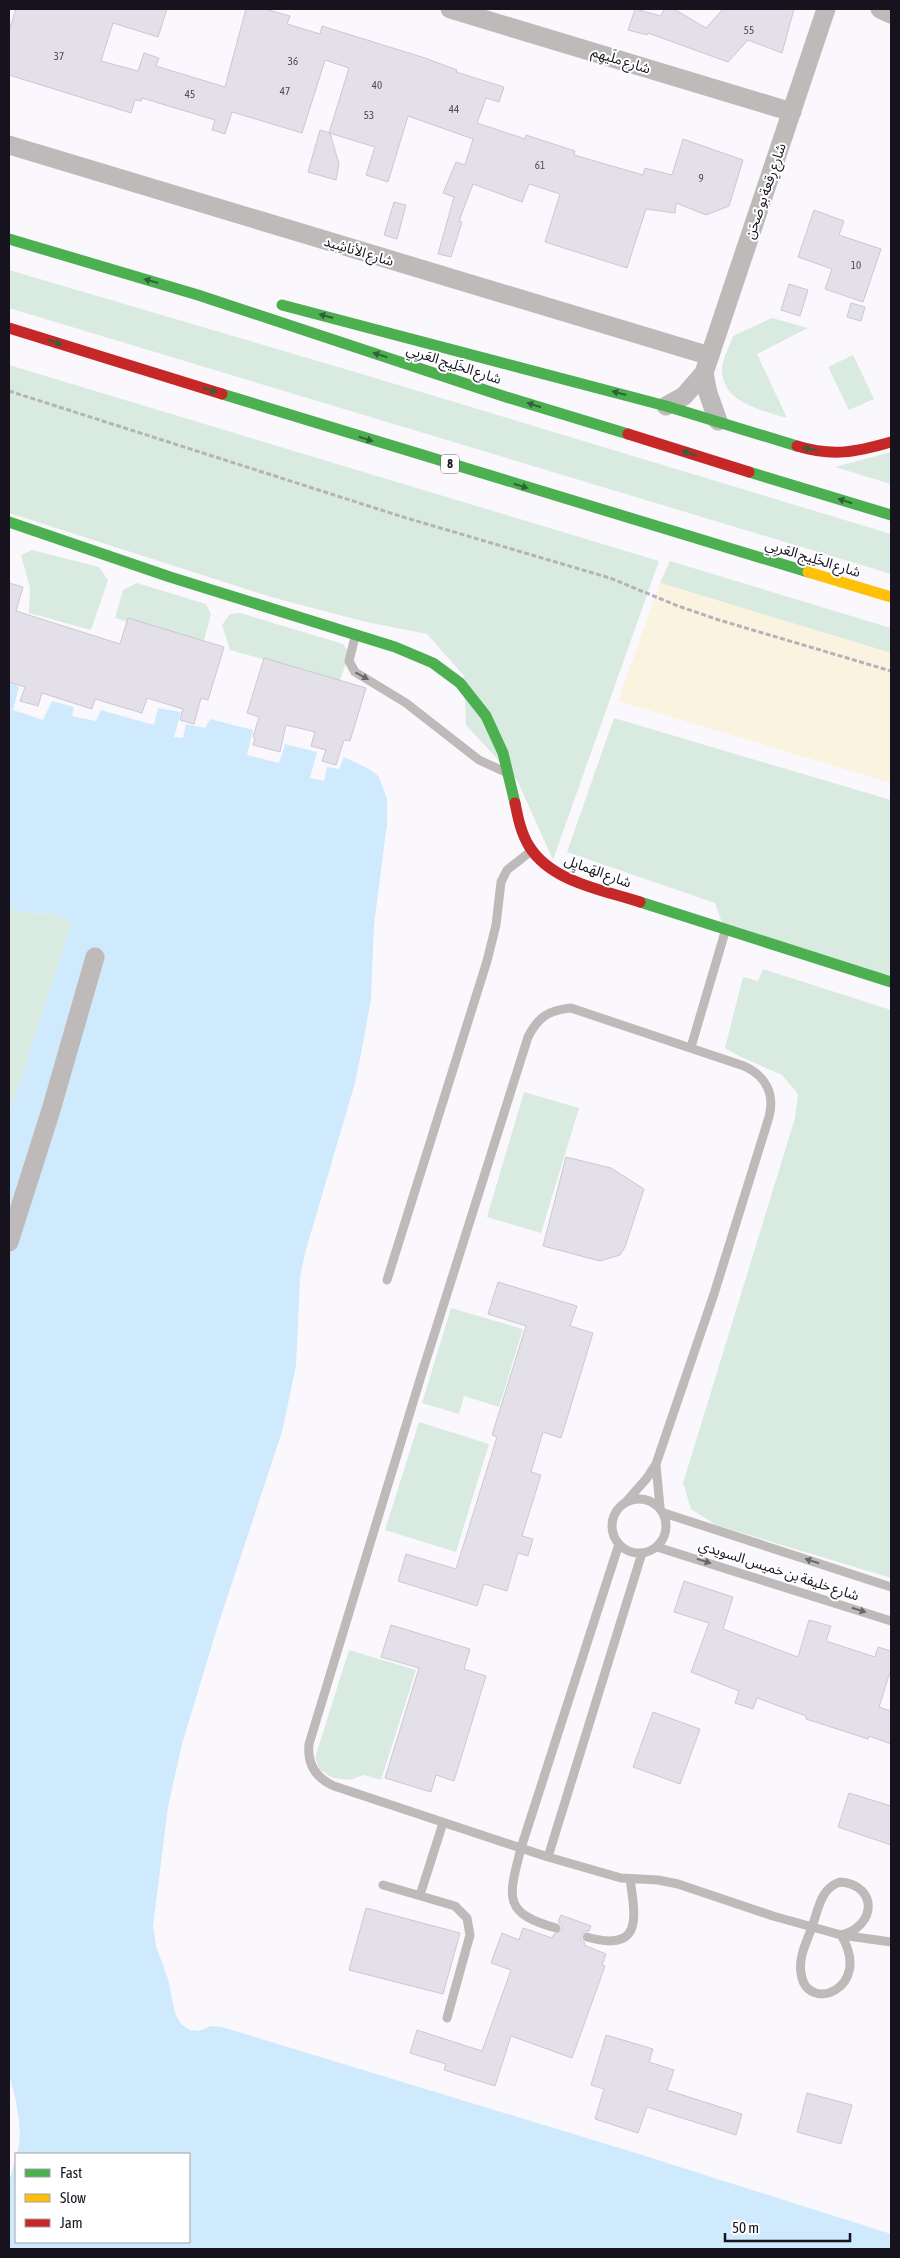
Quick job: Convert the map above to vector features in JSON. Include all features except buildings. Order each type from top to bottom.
[{"type":"main road","name":"شارع الخَلِيج العَربِي","points":[[9,239],[198,295],[506,397],[891,515]]},
{"type":"main road","points":[[198,295],[221,291]]},
{"type":"main road","points":[[271,302],[666,406],[806,449],[835,454],[858,452],[891,442]]},
{"type":"main road","name":"شارع الخَلِيج العَربِي","points":[[9,328],[375,442],[891,598]]},
{"type":"main road","name":"شارع الهَمايِل","points":[[9,522],[152,571],[410,652],[433,662],[451,675],[472,695],[492,725],[501,745],[509,773],[516,817],[521,832],[532,850],[548,867],[575,881],[891,982]]},
{"type":"street","name":"شارع ملَيهِم","points":[[450,9],[792,112]]},
{"type":"street","name":"شارع رِقعة بو صَحَن","points":[[666,406],[684,396],[707,365],[826,9]]},
{"type":"street","points":[[880,9],[891,14]]},
{"type":"street","name":"شارع الأناشِيد","points":[[9,145],[707,365]]},
{"type":"street","points":[[707,365],[718,421]]},
{"type":"street","points":[[9,1242],[51,1110],[95,957]]},
{"type":"lane","points":[[355,634],[349,661],[355,672],[406,703],[479,760],[509,773]]},
{"type":"lane","points":[[387,1280],[488,961],[496,925],[497,898],[501,882],[507,870],[532,850]]},
{"type":"lane","points":[[691,1047],[725,929]]},
{"type":"lane","points":[[656,1464],[662,1510],[667,1531],[658,1547],[642,1553],[629,1551],[618,1544],[612,1532],[613,1518],[619,1507],[642,1485],[656,1464],[714,1294],[772,1108],[769,1090],[760,1075],[744,1066],[571,1008],[557,1009],[544,1015],[534,1024],[522,1056],[419,1382],[308,1753],[313,1770],[326,1782],[548,1857],[630,1879],[658,1880],[678,1884],[841,1935],[891,1942]]},
{"type":"lane","points":[[625,1503],[643,1498],[662,1510]]},
{"type":"lane","name":"شارع خليفة بن خميس السويدي","points":[[662,1510],[891,1587]]},
{"type":"lane","points":[[556,1928],[528,1920],[514,1904],[512,1894],[521,1848],[618,1544]]},
{"type":"lane","name":"شارع خليفة بن خميس السويدي","points":[[658,1547],[891,1620]]},
{"type":"lane","points":[[548,1857],[642,1553]]},
{"type":"lane","points":[[420,1895],[443,1823]]},
{"type":"lane","points":[[587,1937],[612,1943],[627,1936],[634,1922],[630,1879]]},
{"type":"lane","points":[[840,1882],[858,1886],[868,1902],[868,1912],[859,1928],[851,1933],[841,1935],[847,1945],[850,1956],[847,1976],[838,1990],[829,1994],[819,1994],[810,1990],[804,1983],[800,1973],[806,1942],[826,1891],[831,1884],[840,1882]]},
{"type":"lane","points":[[383,1884],[455,1906],[462,1911],[470,1926],[470,1934],[446,2018]]},
{"type":"path","points":[[9,391],[403,517],[610,578],[718,620],[891,671]]},
{"type":"shaded area","points":[[9,270],[891,534],[891,574],[9,308]]},
{"type":"shaded area","points":[[772,318],[808,328],[757,354],[787,418],[755,408],[736,397],[728,390],[722,369],[733,336]]},
{"type":"shaded area","points":[[853,355],[874,399],[849,410],[828,367]]},
{"type":"shaded area","points":[[9,365],[659,561],[553,860],[517,780],[466,725],[464,676],[427,634],[366,622],[271,597],[9,513]]},
{"type":"shaded area","points":[[891,452],[891,484],[835,467]]},
{"type":"shaded area","points":[[32,550],[99,567],[108,580],[91,630],[29,613],[30,588],[21,555]]},
{"type":"shaded area","points":[[670,561],[891,628],[891,653],[660,583]]},
{"type":"shaded area","points":[[137,583],[206,604],[211,614],[203,644],[115,618],[123,590]]},
{"type":"shaded area","points":[[240,613],[343,644],[349,653],[340,681],[230,650],[222,625],[230,614]]},
{"type":"shaded area","points":[[614,718],[891,800],[891,976],[722,923],[715,903],[567,852]]},
{"type":"shaded area","points":[[9,908],[27,913],[54,914],[70,921],[71,926],[9,1115]]},
{"type":"shaded area","points":[[763,969],[891,1010],[891,1578],[716,1525],[691,1509],[683,1483],[795,1118],[798,1094],[782,1075],[725,1048],[743,977],[758,981]]},
{"type":"shaded area","points":[[524,1092],[579,1108],[541,1233],[487,1217]]},
{"type":"shaded area","points":[[451,1308],[523,1329],[499,1407],[464,1396],[459,1414],[422,1403]]},
{"type":"shaded area","points":[[419,1422],[489,1444],[456,1552],[385,1530]]},
{"type":"shaded area","points":[[349,1650],[416,1670],[381,1780],[363,1775],[350,1780],[333,1778],[320,1770],[315,1758]]},
{"type":"sand","points":[[660,583],[891,653],[891,783],[618,701]]},
{"type":"water","points":[[9,681],[19,687],[13,710],[43,720],[52,701],[74,707],[72,716],[96,721],[101,710],[154,725],[158,708],[181,712],[174,737],[183,738],[186,724],[205,728],[210,719],[253,730],[247,755],[279,763],[285,744],[317,752],[310,778],[324,781],[327,767],[339,769],[344,757],[371,770],[379,777],[387,799],[387,824],[374,925],[371,999],[355,1083],[305,1253],[300,1278],[296,1366],[282,1432],[218,1625],[182,1744],[168,1807],[153,1926],[156,1946],[168,1979],[175,2013],[181,2024],[190,2030],[199,2031],[211,2026],[222,2027],[639,2154],[891,2234],[891,2249],[9,2249],[9,2182],[15,2161],[15,2243],[190,2243],[190,2153],[17,2153],[20,2135],[19,2125],[9,2075],[9,1115],[71,926],[70,921],[54,914],[27,913],[9,908]]},
{"type":"traffic: fast","points":[[9,239],[198,295],[506,397],[628,434]]},
{"type":"traffic: fast","points":[[282,305],[666,406],[797,446]]},
{"type":"traffic: fast","points":[[222,394],[808,572]]},
{"type":"traffic: fast","points":[[749,472],[891,515]]},
{"type":"traffic: fast","points":[[9,522],[170,577],[395,647],[433,663],[460,683],[486,716],[503,753],[515,803]]},
{"type":"traffic: fast","points":[[640,902],[891,982]]},
{"type":"traffic: slow","points":[[808,572],[891,597]]},
{"type":"traffic: jam","points":[[9,328],[222,394]]},
{"type":"traffic: jam","points":[[628,434],[749,472]]},
{"type":"traffic: jam","points":[[797,446],[822,451],[844,452],[891,442]]},
{"type":"traffic: jam","points":[[515,803],[526,841],[539,858],[550,868],[579,883],[640,902]]}]
